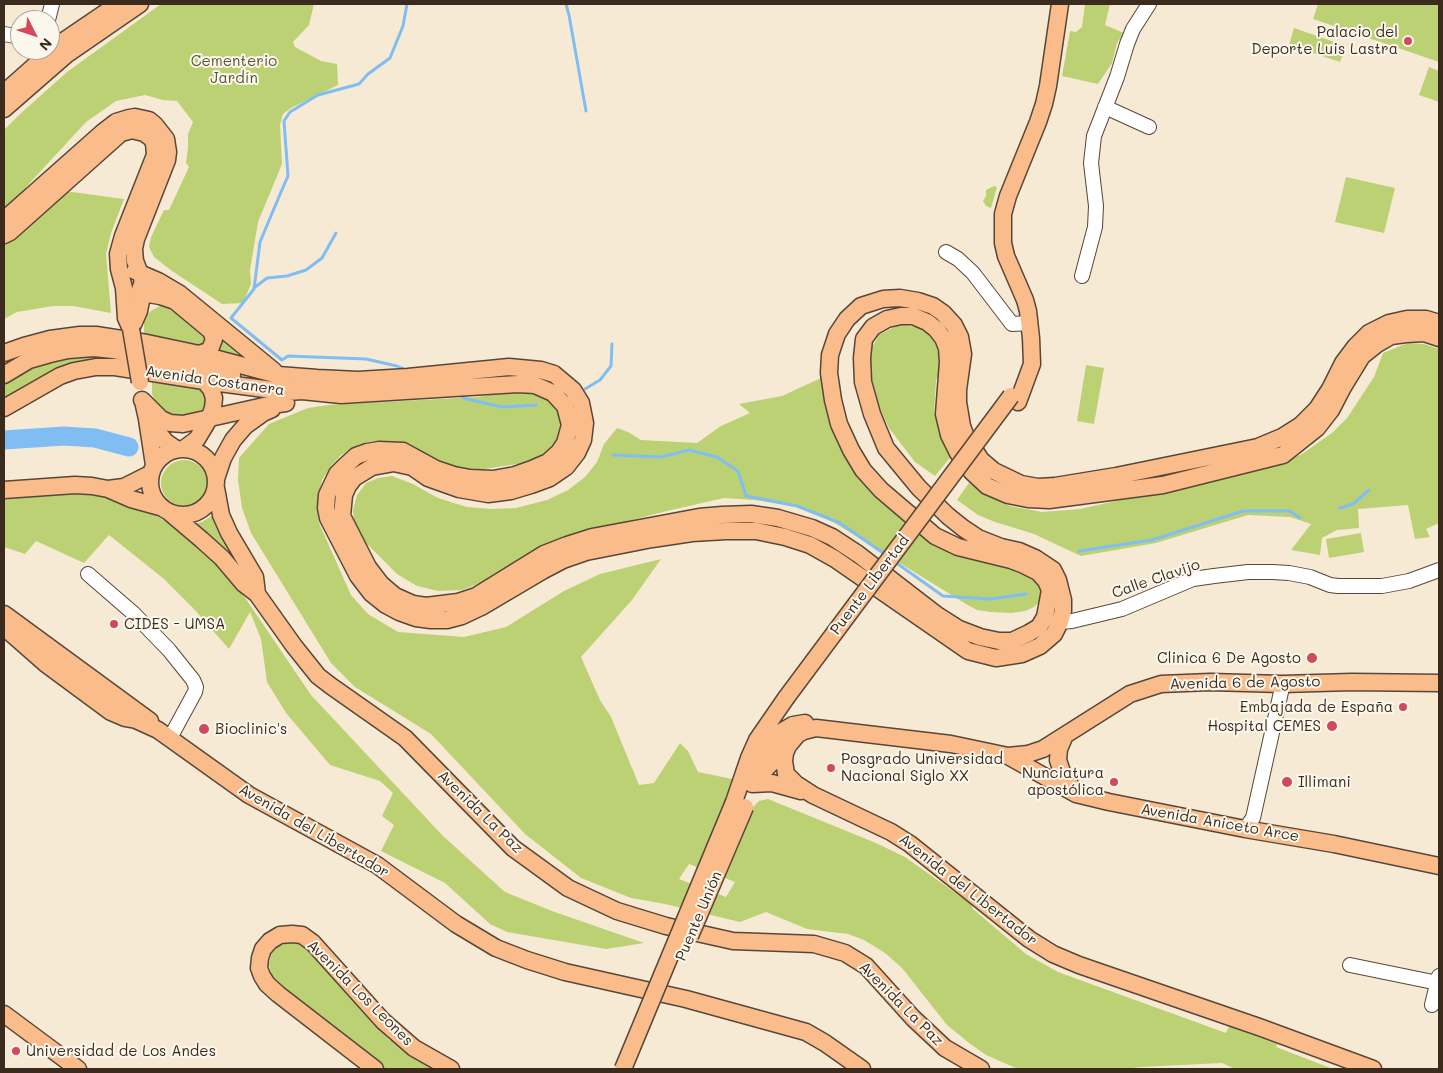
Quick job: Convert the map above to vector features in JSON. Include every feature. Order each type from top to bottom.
[{"type":"main road","points":[[60,46],[118,4]]},
{"type":"main road","points":[[60,46],[140,4]]},
{"type":"main road","name":"Puente Libertad","points":[[747,782],[757,740],[790,702],[1017,396],[1029,375],[1032,364],[1029,323],[1024,300],[1006,256],[1002,223],[1008,196],[1038,122],[1045,99],[1060,4]]},
{"type":"main road","points":[[4,93],[43,60]]},
{"type":"main road","points":[[4,110],[47,60]]},
{"type":"main road","points":[[4,235],[10,232],[33,203],[103,132],[116,122],[129,118],[135,117],[149,120],[156,149],[154,160],[156,170],[131,234],[118,254],[119,269],[123,284],[132,293],[140,290],[175,301],[211,331],[214,339],[211,347],[208,351],[199,354]]},
{"type":"main road","points":[[4,220],[33,203]]},
{"type":"main road","points":[[131,234],[135,261],[143,281],[140,290],[141,301],[139,311],[131,329]]},
{"type":"main road","points":[[164,509],[154,500],[149,483],[152,470],[147,419],[142,400],[131,329],[126,318],[123,276],[128,272],[135,271],[168,286],[278,374]]},
{"type":"main road","points":[[139,311],[146,303],[160,296]]},
{"type":"main road","points":[[1053,620],[1050,590],[1046,581],[1038,572],[1011,560],[958,547],[935,536],[881,490],[863,470],[839,424],[829,374],[830,354],[837,334],[846,319],[861,306],[900,298],[934,306],[943,313],[954,325],[960,337],[962,354],[958,402],[960,420],[966,437],[981,460],[994,471],[1022,484],[1038,487],[1116,476],[1258,447],[1282,437],[1301,425],[1317,409],[1330,390],[1343,363],[1369,333],[1389,323],[1407,319],[1426,319],[1439,323]]},
{"type":"main road","points":[[4,375],[30,360],[50,354],[68,350],[94,348],[113,350],[228,379],[289,385],[309,392],[341,394],[432,382],[509,367],[541,370],[554,374],[573,390],[581,403],[585,423],[573,442],[566,466],[550,478],[511,491],[488,494],[453,488],[428,478],[412,468],[394,463],[372,467],[354,478],[348,486],[344,495],[342,516],[368,567],[381,584],[395,596],[413,604],[426,606],[458,602],[476,596],[544,554],[592,537],[699,517],[722,514],[751,514],[778,518],[812,528],[832,537],[858,554],[937,615],[959,629],[980,637],[999,641],[1012,641],[1053,620],[1064,600],[1058,580],[1053,570],[1035,558],[1019,550],[978,538],[963,528],[919,488],[886,448],[872,414],[863,382],[862,358],[864,339],[873,327],[887,319],[913,316],[927,322],[936,329],[943,338],[947,348],[948,362],[944,414],[949,436],[958,453],[972,472],[987,486],[1008,495],[1028,499],[1049,500],[1162,485],[1283,455],[1317,428],[1331,410],[1362,356],[1377,344],[1391,336],[1406,334],[1424,333],[1439,338]]},
{"type":"main road","name":"Avenida Costanera","points":[[4,353],[50,339],[96,335],[148,343],[278,374],[358,380],[408,377],[432,382]]},
{"type":"main road","points":[[4,362],[24,346]]},
{"type":"main road","name":"Avenida Costanera","points":[[4,408],[60,376],[96,367],[115,367],[204,381],[228,379]]},
{"type":"main road","points":[[209,419],[229,407],[236,400],[237,391],[228,379]]},
{"type":"main road","points":[[181,449],[197,439],[213,408],[214,398],[211,389],[204,381]]},
{"type":"main road","points":[[432,382],[453,387],[518,384],[535,385],[544,388],[553,393],[565,406],[573,442]]},
{"type":"main road","points":[[108,489],[178,515],[198,512],[206,506],[212,497],[223,458],[233,440],[245,426],[263,413],[309,392]]},
{"type":"main road","points":[[142,400],[161,419],[170,423],[183,424],[286,403]]},
{"type":"main road","points":[[147,419],[166,442],[181,449]]},
{"type":"main road","points":[[4,490],[75,485],[108,489],[124,487],[152,470],[160,458],[167,452],[181,449],[194,450],[203,455],[214,469],[216,483]]},
{"type":"main road","name":"Avenida La Paz","points":[[216,483],[221,515],[255,577],[257,594]]},
{"type":"main road","name":"Avenida La Paz","points":[[164,509],[222,558],[244,584],[257,594],[318,676],[405,738],[513,848],[568,888],[617,911],[666,926],[733,941],[814,944],[845,953],[866,966],[912,1018],[945,1048],[981,1069]]},
{"type":"main road","name":"Avenida del Libertador","points":[[4,614],[249,795],[378,865],[456,924],[496,948],[564,972],[686,999],[806,1032],[862,1069]]},
{"type":"main road","name":"Avenida del Libertador","points":[[4,626],[46,664],[111,712],[124,718],[136,720],[164,734]]},
{"type":"main road","name":"Avenida 6 de Agosto","points":[[1008,756],[1028,754],[1043,749],[1064,739],[1130,694],[1161,684],[1210,682],[1282,684],[1352,682],[1439,683]]},
{"type":"main road","points":[[790,702],[795,715],[810,725]]},
{"type":"main road","name":"Puente Libertad","points":[[758,761],[772,732],[790,702]]},
{"type":"main road","points":[[758,761],[781,732],[793,725],[810,725],[951,744],[1008,756]]},
{"type":"main road","points":[[747,782],[810,725]]},
{"type":"main road","points":[[1051,780],[1047,774],[1047,762],[1064,739]]},
{"type":"main road","points":[[1064,739],[1058,754],[1059,766],[1076,794]]},
{"type":"main road","name":"Avenida del Libertador","points":[[788,746],[784,761],[786,774],[796,784],[813,795],[891,832],[910,844],[1029,939],[1053,954],[1079,965],[1259,1027],[1373,1069]]},
{"type":"main road","name":"Avenida Aniceto Arce","points":[[1008,756],[1076,794],[1439,866]]},
{"type":"main road","name":"Puente Unión","points":[[634,1069],[740,804],[747,782],[758,761]]},
{"type":"main road","points":[[747,782],[772,783],[813,795]]},
{"type":"main road","name":"Puente Unión","points":[[623,1069],[740,804]]},
{"type":"main road","name":"Avenida Los Leones","points":[[374,1069],[267,984],[259,968],[263,949],[270,941],[280,935],[292,934],[302,936],[314,943],[383,1021],[414,1048],[451,1069]]},
{"type":"main road","points":[[4,1014],[78,1069]]},
{"type":"street","points":[[1082,276],[1095,227],[1096,206],[1091,163],[1094,136],[1117,78],[1133,29],[1149,4]]},
{"type":"street","points":[[1106,106],[1149,127]]},
{"type":"street","points":[[946,252],[958,259],[973,273],[1012,324],[1029,323]]},
{"type":"street","name":"Calle Clavijo","points":[[1053,620],[1072,621],[1122,609],[1193,579],[1214,576],[1248,572],[1289,573],[1322,581],[1330,585],[1382,586],[1409,581],[1439,570]]},
{"type":"street","points":[[88,574],[133,613],[169,650],[193,680],[196,687],[195,692],[164,734]]},
{"type":"street","points":[[1245,828],[1253,818],[1282,684]]},
{"type":"street","points":[[1350,965],[1438,979],[1432,1005]]},
{"type":"green space","name":"Cementerio Jardín","points":[[161,4],[314,4],[309,25],[293,42],[295,47],[321,61],[337,64],[338,85],[291,108],[283,114],[280,125],[282,164],[258,222],[250,270],[251,284],[243,303],[222,304],[154,257],[149,247],[151,237],[164,210],[169,210],[189,167],[186,163],[188,134],[193,122],[177,101],[163,100],[145,95],[116,101],[86,122],[4,211],[4,130],[67,72]]},
{"type":"green space","points":[[1085,4],[1110,4],[1105,25],[1124,33],[1117,43],[1112,63],[1098,84],[1062,76],[1070,31],[1076,32],[1082,27]]},
{"type":"green space","name":"Palacio del Deporte Luis Lastra","points":[[1318,4],[1439,4],[1439,62],[1313,19]]},
{"type":"green space","points":[[1294,28],[1346,46],[1340,62],[1289,45]]},
{"type":"green space","points":[[1429,67],[1439,71],[1439,102],[1419,95]]},
{"type":"green space","points":[[1346,177],[1395,188],[1384,233],[1335,222]]},
{"type":"green space","points":[[994,186],[997,187],[991,208],[986,206],[983,201],[986,196],[986,190]]},
{"type":"green space","points":[[65,191],[124,199],[111,233],[106,254],[111,313],[73,306],[53,306],[17,312],[4,319],[4,245]]},
{"type":"green space","points":[[164,304],[174,308],[202,329],[207,341],[204,345],[197,347],[144,337],[144,318],[152,310]]},
{"type":"green space","points":[[904,325],[920,328],[927,333],[934,341],[938,350],[941,372],[936,380],[934,413],[939,419],[954,453],[935,476],[915,462],[889,428],[880,409],[870,373],[869,359],[871,349],[879,335],[894,327]]},
{"type":"green space","points":[[218,330],[262,364],[214,353]]},
{"type":"green space","points":[[1408,343],[1424,344],[1439,349],[1439,523],[1426,529],[1430,537],[1415,539],[1408,505],[1358,509],[1359,528],[1337,530],[1322,538],[1320,555],[1291,550],[1311,524],[1290,517],[1248,515],[1156,543],[1081,556],[1034,534],[978,515],[957,500],[971,480],[983,491],[1010,506],[1042,512],[1080,509],[1280,464],[1302,454],[1332,433],[1347,418],[1374,377],[1383,353]]},
{"type":"green space","points":[[98,355],[151,363],[115,362],[4,402],[4,384],[45,362],[70,356]]},
{"type":"green space","points":[[1086,365],[1104,368],[1094,424],[1077,421]]},
{"type":"green space","points":[[152,378],[199,386],[204,389],[208,402],[204,409],[196,415],[168,413],[157,404],[152,394]]},
{"type":"green space","points":[[821,378],[830,410],[850,461],[948,541],[1043,576],[1041,600],[1034,607],[1025,611],[1011,613],[977,610],[825,517],[801,507],[755,500],[724,498],[562,538],[485,581],[462,590],[438,591],[417,586],[397,574],[361,538],[354,523],[353,510],[357,495],[366,483],[378,478],[392,476],[413,484],[438,498],[467,507],[491,509],[516,508],[547,500],[568,490],[585,477],[597,462],[604,444],[617,428],[641,440],[697,443],[721,426],[750,413],[739,404],[782,396]]},
{"type":"green space","points":[[518,390],[536,392],[563,408],[565,424],[558,441],[545,455],[530,462],[466,470],[451,466],[401,444],[388,441],[372,441],[360,444],[340,456],[322,480],[317,510],[319,523],[351,595],[368,614],[398,632],[464,637],[506,627],[564,591],[600,574],[661,559],[632,600],[581,657],[600,700],[611,717],[639,785],[654,783],[680,743],[688,751],[698,772],[737,780],[729,800],[751,809],[759,801],[768,799],[876,843],[905,857],[971,904],[973,909],[1026,954],[1058,972],[1226,1033],[1229,1026],[1277,1044],[1276,1047],[1333,1069],[1235,1069],[1222,1063],[1123,1069],[1018,1069],[986,1055],[947,1025],[902,968],[885,953],[864,940],[848,934],[807,929],[766,912],[740,922],[631,898],[581,878],[525,834],[431,734],[355,687],[331,663],[251,533],[242,508],[238,480],[239,458],[269,424],[308,408],[328,405],[477,397]],"holes":[[[689,864],[735,882],[726,897],[679,879]]]},
{"type":"green space","points":[[184,460],[197,464],[203,470],[207,483],[203,496],[197,502],[184,506],[171,502],[165,496],[161,483],[165,470],[171,464]]},
{"type":"green space","points":[[73,490],[108,496],[145,509],[178,529],[205,550],[233,580],[311,695],[443,836],[505,892],[552,911],[644,943],[606,949],[507,932],[490,924],[445,883],[381,851],[394,825],[382,816],[393,793],[380,781],[330,765],[286,713],[267,682],[261,639],[250,612],[229,649],[193,608],[164,579],[109,535],[84,563],[36,541],[25,554],[4,547],[4,496]]},
{"type":"green space","points":[[213,515],[249,580],[194,524],[202,522]]},
{"type":"green space","points":[[1361,533],[1364,552],[1329,558],[1326,539]]},
{"type":"green space","points":[[298,942],[308,948],[389,1040],[435,1069],[385,1069],[276,983],[269,964],[272,953],[278,946]]},
{"type":"waterway","points":[[407,4],[403,26],[390,58],[368,74],[359,84],[318,95],[290,112],[284,121],[288,176],[260,242],[254,289],[231,318],[282,360],[288,356],[366,359],[397,366],[408,371]]},
{"type":"waterway","points":[[566,4],[586,111]]},
{"type":"waterway","points":[[254,288],[267,278],[287,276],[306,270],[322,258],[336,233]]},
{"type":"waterway","points":[[585,389],[600,380],[611,366],[612,344]]},
{"type":"waterway","points":[[456,394],[467,399],[502,407],[536,405]]},
{"type":"waterway","points":[[4,440],[64,436],[95,438],[129,447]]},
{"type":"waterway","points":[[613,455],[661,457],[689,450],[717,457],[738,471],[746,496],[797,506],[840,523],[886,555]]},
{"type":"waterway","points":[[1340,508],[1353,504],[1369,490]]},
{"type":"waterway","points":[[1079,551],[1152,540],[1243,511],[1290,511],[1300,518]]},
{"type":"waterway","points":[[895,562],[943,596],[990,599],[1026,594]]},
{"type":"place","name":"Palacio del Deporte Luis Lastra","points":[[1408,41]]},
{"type":"place","name":"CIDES - UMSA","points":[[114,624]]},
{"type":"place","name":"Clinica 6 De Agosto","points":[[1312,658]]},
{"type":"place","name":"Embajada de España","points":[[1403,707]]},
{"type":"place","name":"Hospital CEMES","points":[[1332,726]]},
{"type":"place","name":"Bioclinic's","points":[[204,729]]},
{"type":"place","name":"Posgrado Universidad Nacional Siglo XX","points":[[831,768]]},
{"type":"place","name":"Nunciatura apostólica","points":[[1114,782]]},
{"type":"place","name":"Illimani","points":[[1287,782]]},
{"type":"place","name":"Universidad de Los Andes","points":[[16,1051]]}]
